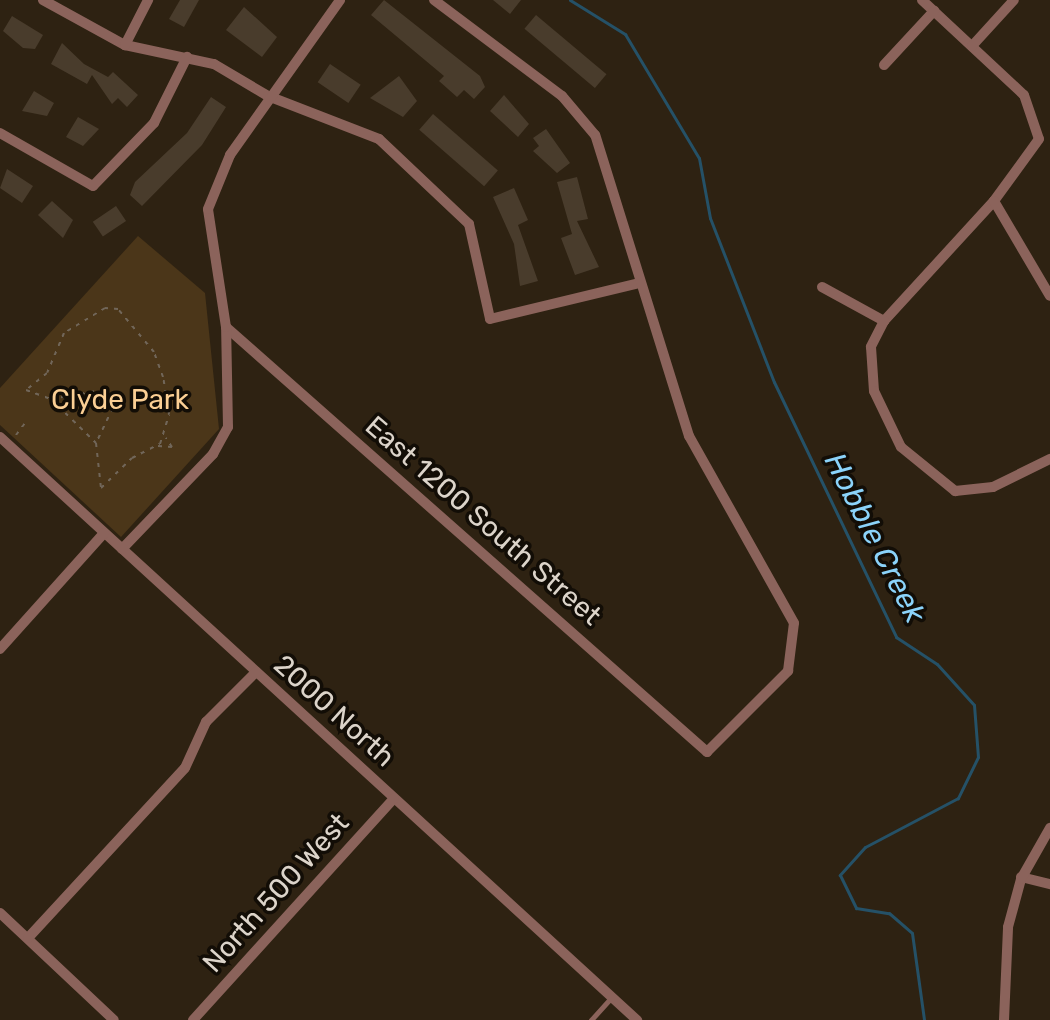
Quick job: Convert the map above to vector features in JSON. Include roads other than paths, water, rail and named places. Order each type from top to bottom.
[{"type":"street","points":[[43,0],[125,45],[214,64],[268,96],[379,139],[457,207],[475,241],[490,319],[636,284],[607,162],[589,126],[562,96],[434,0]]},
{"type":"street","points":[[125,45],[148,0]]},
{"type":"street","points":[[122,549],[208,459],[231,415],[226,327],[208,209],[221,171],[268,96],[340,0]]},
{"type":"street","points":[[922,0],[1024,95],[1038,123],[1035,151],[994,201],[884,321],[871,347],[874,391],[901,447],[955,491],[993,487],[1050,459]]},
{"type":"street","points":[[972,46],[1014,0]]},
{"type":"street","points":[[884,65],[934,11]]},
{"type":"street","points":[[0,133],[93,186],[154,123],[187,57]]},
{"type":"street","points":[[994,201],[1050,296]]},
{"type":"street","name":"East 1200 South Street","points":[[226,327],[707,752],[788,671],[796,639],[787,607],[689,436],[636,284]]},
{"type":"street","points":[[822,287],[884,321]]},
{"type":"street","name":"2000 North","points":[[0,437],[637,1020]]},
{"type":"street","points":[[0,649],[104,533]]},
{"type":"street","points":[[28,938],[185,768],[206,722],[256,672]]},
{"type":"street","name":"North 500 West","points":[[193,1020],[394,798]]},
{"type":"street","points":[[1004,1020],[1008,927],[1021,877],[1050,828]]},
{"type":"street","points":[[1021,877],[1050,884]]},
{"type":"street","points":[[0,913],[114,1020]]},
{"type":"lane","points":[[591,1020],[612,997]]},
{"type":"waterway","name":"Hobble Creek","points":[[570,0],[625,34],[699,158],[710,218],[774,382],[896,637],[937,664],[974,705],[978,757],[958,798],[865,847],[840,875],[856,908],[889,913],[912,933],[924,1020]]},
{"type":"park label","name":"Clyde Park","points":[[120,400]]}]
